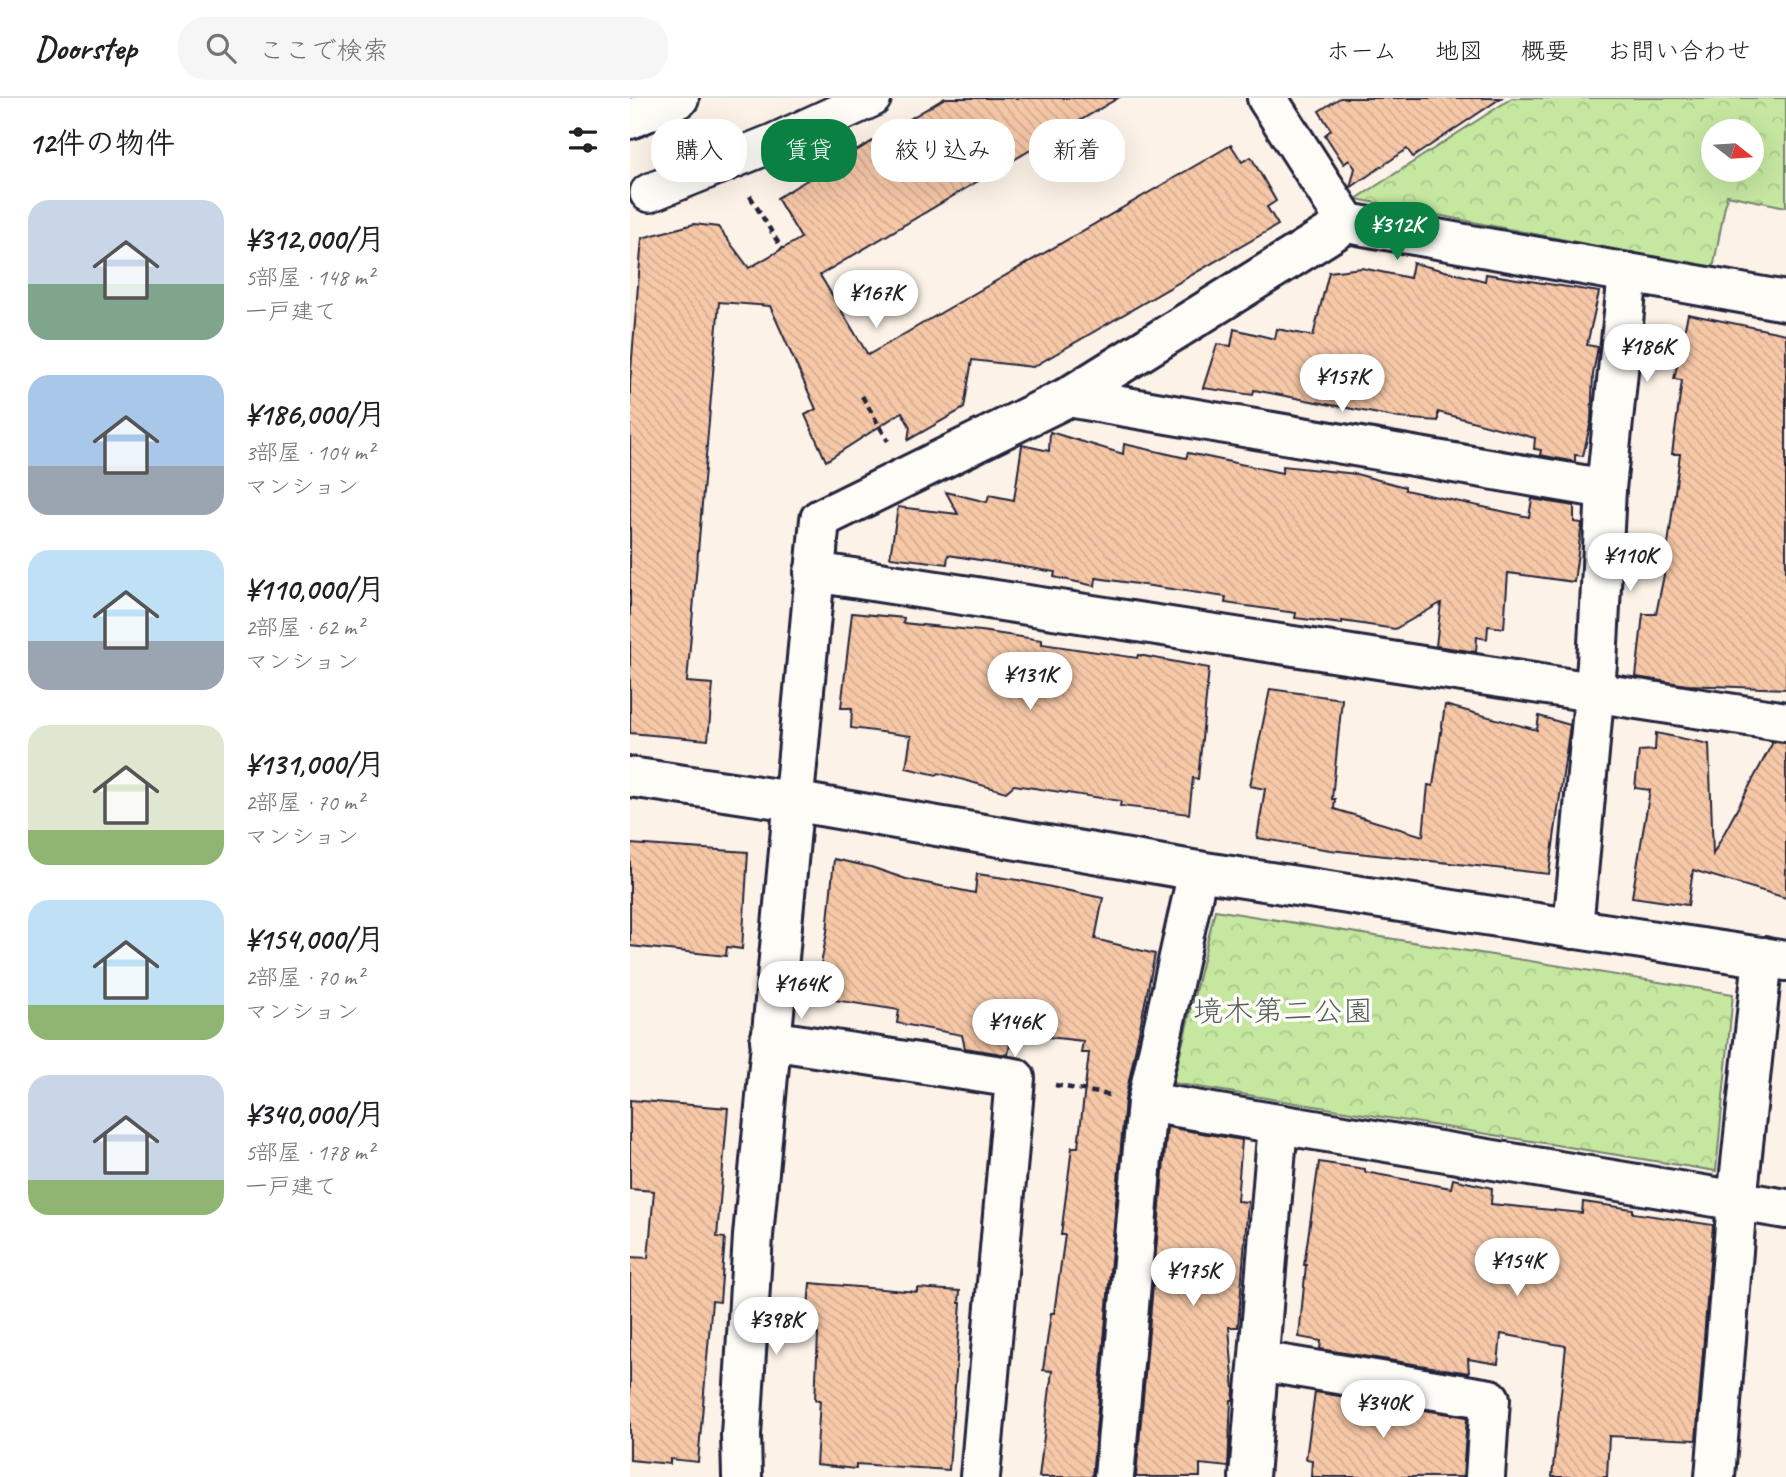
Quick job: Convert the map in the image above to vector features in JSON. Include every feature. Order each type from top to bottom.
[{"type":"street","points":[[630,119],[679,98]]},
{"type":"street","points":[[747,154],[872,98]]},
{"type":"street","points":[[1266,98],[1347,223]]},
{"type":"street","points":[[649,193],[676,182]]},
{"type":"street","points":[[742,1477],[741,1435],[753,1236],[820,519],[1068,397],[1347,223],[1786,301]]},
{"type":"street","points":[[1573,929],[1595,692],[1606,489],[1628,273]]},
{"type":"street","points":[[1068,397],[1606,489]]},
{"type":"street","points":[[814,572],[1786,722]]},
{"type":"street","points":[[630,778],[792,801],[1198,871],[1775,959],[1737,1201],[1715,1477]]},
{"type":"street","points":[[1114,1477],[1147,1102],[1198,871]]},
{"type":"street","points":[[770,1040],[1015,1078],[980,1477]]},
{"type":"street","points":[[1147,1102],[1786,1209]]},
{"type":"street","points":[[1249,1477],[1278,1124]]},
{"type":"street","points":[[1259,1361],[1490,1399],[1485,1477]]},
{"type":"path","points":[[742,182],[782,249]]},
{"type":"path","points":[[862,396],[909,476]]},
{"type":"path","points":[[1015,1078],[1147,1102]]},
{"type":"green space","points":[[1512,98],[1786,98],[1786,207],[1727,195],[1713,269],[1356,199]]},
{"type":"green space","name":"境木第二公園","points":[[1215,910],[1733,994],[1716,1171],[1173,1083]]},
{"type":"building","points":[[945,98],[1118,98],[1083,119],[1029,119],[1029,151],[1015,159],[1015,119],[910,119]]},
{"type":"building","points":[[1340,98],[1501,98],[1413,157],[1407,149],[1350,188],[1355,168],[1349,160],[1344,164],[1325,135],[1331,130],[1319,111]]},
{"type":"building","points":[[871,142],[871,182],[977,182],[820,275],[868,355],[1231,145],[1242,162],[1251,157],[1276,201],[1267,207],[1278,225],[1033,367],[972,360],[964,408],[908,440],[910,427],[902,412],[826,461],[805,415],[816,409],[770,306],[719,302],[687,682],[713,684],[708,740],[630,733],[630,382],[642,238],[694,224],[718,227],[749,268],[801,238],[777,198],[804,182],[857,182],[857,150]]},
{"type":"building","points":[[1413,263],[1485,281],[1486,274],[1599,292],[1587,345],[1598,347],[1593,374],[1591,421],[1583,456],[1575,455],[1575,462],[1540,455],[1541,450],[1534,449],[1535,438],[1438,412],[1438,421],[1399,418],[1254,390],[1253,395],[1203,388],[1217,344],[1231,346],[1234,329],[1275,339],[1277,329],[1313,336],[1329,272],[1362,268],[1410,278]]},
{"type":"building","points":[[1688,314],[1786,334],[1786,689],[1687,685],[1636,677],[1643,614],[1656,614],[1664,575],[1680,454],[1672,454],[1682,380],[1674,379]]},
{"type":"building","points":[[1050,432],[1123,454],[1124,444],[1186,458],[1188,453],[1282,473],[1283,466],[1356,474],[1405,487],[1405,490],[1529,517],[1532,499],[1574,506],[1574,522],[1582,523],[1574,582],[1508,573],[1504,628],[1488,626],[1487,639],[1477,637],[1476,652],[1436,646],[1441,603],[1395,629],[1342,621],[1342,624],[1295,618],[1296,613],[1225,603],[1226,597],[1096,578],[1095,586],[1054,577],[1055,572],[948,555],[947,564],[890,557],[898,507],[958,514],[946,492],[987,502],[989,495],[1014,500],[1022,445],[1049,451]]},
{"type":"building","points":[[852,613],[904,618],[903,623],[981,631],[1042,640],[1042,644],[1137,658],[1138,655],[1209,668],[1198,779],[1193,778],[1189,814],[1120,806],[1121,801],[1014,785],[1006,792],[939,773],[937,775],[906,768],[911,736],[851,728],[852,708],[841,708]]},
{"type":"building","points":[[1270,689],[1342,699],[1332,799],[1335,799],[1334,809],[1423,836],[1428,785],[1433,786],[1445,705],[1537,730],[1539,716],[1570,725],[1549,874],[1330,850],[1257,838],[1265,789],[1250,786]]},
{"type":"building","points":[[1656,733],[1709,744],[1713,854],[1773,742],[1786,743],[1786,898],[1693,870],[1688,905],[1632,897],[1650,790],[1635,788],[1639,751],[1655,750]]},
{"type":"building","points":[[630,844],[748,852],[742,949],[727,947],[726,956],[630,946]]},
{"type":"building","points":[[834,859],[871,867],[906,879],[975,893],[977,874],[1103,898],[1095,939],[1155,954],[1125,1100],[1092,1477],[1039,1477],[1052,1371],[1043,1370],[1065,1235],[1061,1235],[1072,1147],[1078,1147],[1089,1053],[1081,1053],[1083,1041],[1012,1033],[1008,1055],[965,1048],[962,1035],[897,1023],[899,1010],[815,997],[827,932]]},
{"type":"building","points":[[630,1100],[728,1108],[717,1237],[725,1238],[720,1302],[712,1301],[698,1462],[670,1459],[670,1464],[630,1460],[630,1257],[648,1258],[654,1191],[630,1189]]},
{"type":"building","points":[[1167,1127],[1242,1140],[1237,1201],[1248,1202],[1238,1327],[1229,1327],[1234,1390],[1231,1400],[1228,1467],[1200,1464],[1200,1477],[1136,1477]]},
{"type":"building","points":[[1319,1162],[1451,1188],[1453,1179],[1492,1188],[1491,1204],[1582,1213],[1583,1202],[1633,1209],[1633,1213],[1713,1225],[1696,1440],[1609,1436],[1607,1477],[1552,1477],[1566,1346],[1501,1334],[1498,1364],[1468,1359],[1469,1373],[1320,1349],[1321,1341],[1299,1337],[1304,1265]]},
{"type":"building","points":[[810,1283],[917,1292],[917,1288],[960,1291],[949,1470],[856,1464],[856,1469],[816,1465],[820,1400],[815,1400],[818,1334],[806,1333]]},
{"type":"building","points":[[1315,1392],[1467,1417],[1463,1477],[1311,1477],[1312,1460],[1306,1459]]}]
